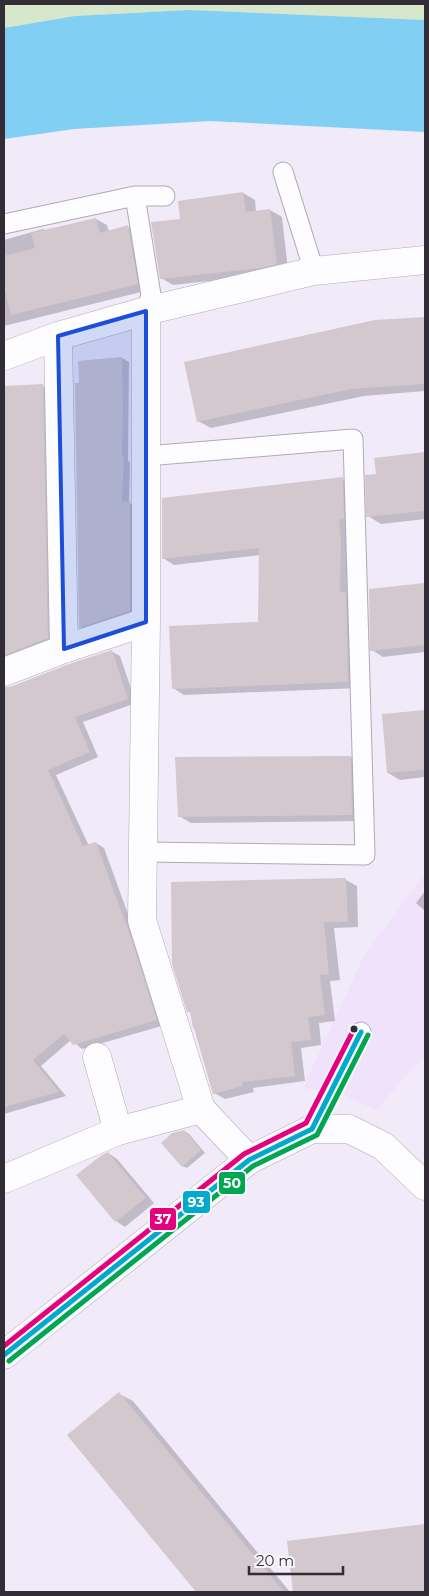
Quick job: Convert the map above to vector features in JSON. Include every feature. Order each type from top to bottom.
[{"type":"street","points":[[4,356],[58,336],[146,311],[314,271],[425,260]]},
{"type":"street","points":[[146,311],[146,622],[142,920],[201,1109],[250,1160]]},
{"type":"street","points":[[58,336],[64,649]]},
{"type":"street","points":[[4,672],[64,649],[146,622]]},
{"type":"street","points":[[97,1057],[118,1131]]},
{"type":"street","points":[[4,1179],[118,1131],[201,1109]]},
{"type":"street","points":[[4,1355],[250,1160],[312,1129],[349,1129],[383,1146],[425,1186]]},
{"type":"lane","points":[[283,172],[314,271]]},
{"type":"lane","points":[[4,224],[135,196],[165,196]]},
{"type":"lane","points":[[135,196],[151,295],[146,311]]},
{"type":"lane","points":[[143,852],[364,855],[353,439],[146,456]]},
{"type":"lane","points":[[312,1129],[361,1032]]},
{"type":"highlighted area","points":[[146,311],[146,622],[64,649],[58,336]]},
{"type":"shaded area","points":[[425,873],[425,1057],[415,1065],[376,1110],[337,1092],[303,1088],[364,956]]},
{"type":"green space","points":[[4,4],[425,4],[425,20],[189,10],[75,16],[4,28]]},
{"type":"water","points":[[189,10],[425,20],[425,132],[210,121],[74,129],[4,139],[4,28],[75,16]]},
{"type":"building","points":[[243,192],[246,212],[270,209],[277,264],[261,268],[160,279],[151,222],[180,219],[178,201]]},
{"type":"building","points":[[96,218],[100,233],[128,225],[138,284],[11,315],[4,287],[4,256],[35,248],[31,233]]},
{"type":"building","points":[[425,317],[425,384],[351,389],[197,422],[184,362],[375,320]]},
{"type":"building","points":[[122,357],[122,457],[124,457],[122,502],[130,501],[130,611],[79,628],[75,383],[79,383],[78,361]]},
{"type":"building","points":[[43,384],[48,638],[4,655],[5,386]]},
{"type":"building","points":[[425,452],[425,511],[366,517],[365,475],[376,474],[374,458]]},
{"type":"building","points":[[343,477],[344,519],[339,520],[341,541],[340,592],[346,592],[348,682],[172,689],[169,626],[258,622],[259,548],[162,559],[162,498]]},
{"type":"building","points":[[425,583],[425,645],[370,651],[369,589]]},
{"type":"building","points":[[112,650],[128,699],[75,717],[90,752],[48,770],[83,846],[96,842],[132,941],[157,1020],[73,1045],[64,1034],[33,1060],[59,1092],[4,1107],[4,687],[10,687],[69,664]]},
{"type":"building","points":[[425,710],[425,770],[387,773],[382,714]]},
{"type":"building","points":[[351,756],[352,815],[178,817],[175,757]]},
{"type":"building","points":[[346,878],[348,922],[324,922],[329,974],[320,975],[325,1015],[308,1017],[311,1040],[291,1042],[295,1076],[242,1082],[243,1086],[213,1094],[193,1028],[190,1011],[187,1012],[172,964],[171,882]]},
{"type":"building","points":[[184,1130],[201,1150],[182,1167],[161,1143],[172,1133]]},
{"type":"building","points":[[108,1152],[146,1198],[115,1222],[76,1175]]},
{"type":"building","points":[[119,1392],[284,1592],[196,1592],[67,1435]]},
{"type":"building","points":[[425,1524],[425,1592],[293,1592],[287,1541]]},
{"type":"transit line","name":"37","points":[[4,1346],[244,1154],[306,1123],[354,1029]]},
{"type":"transit line","name":"93","points":[[4,1355],[249,1160],[312,1129],[361,1032]]},
{"type":"transit line","name":"50","points":[[9,1361],[253,1166],[317,1135],[368,1035]]}]
